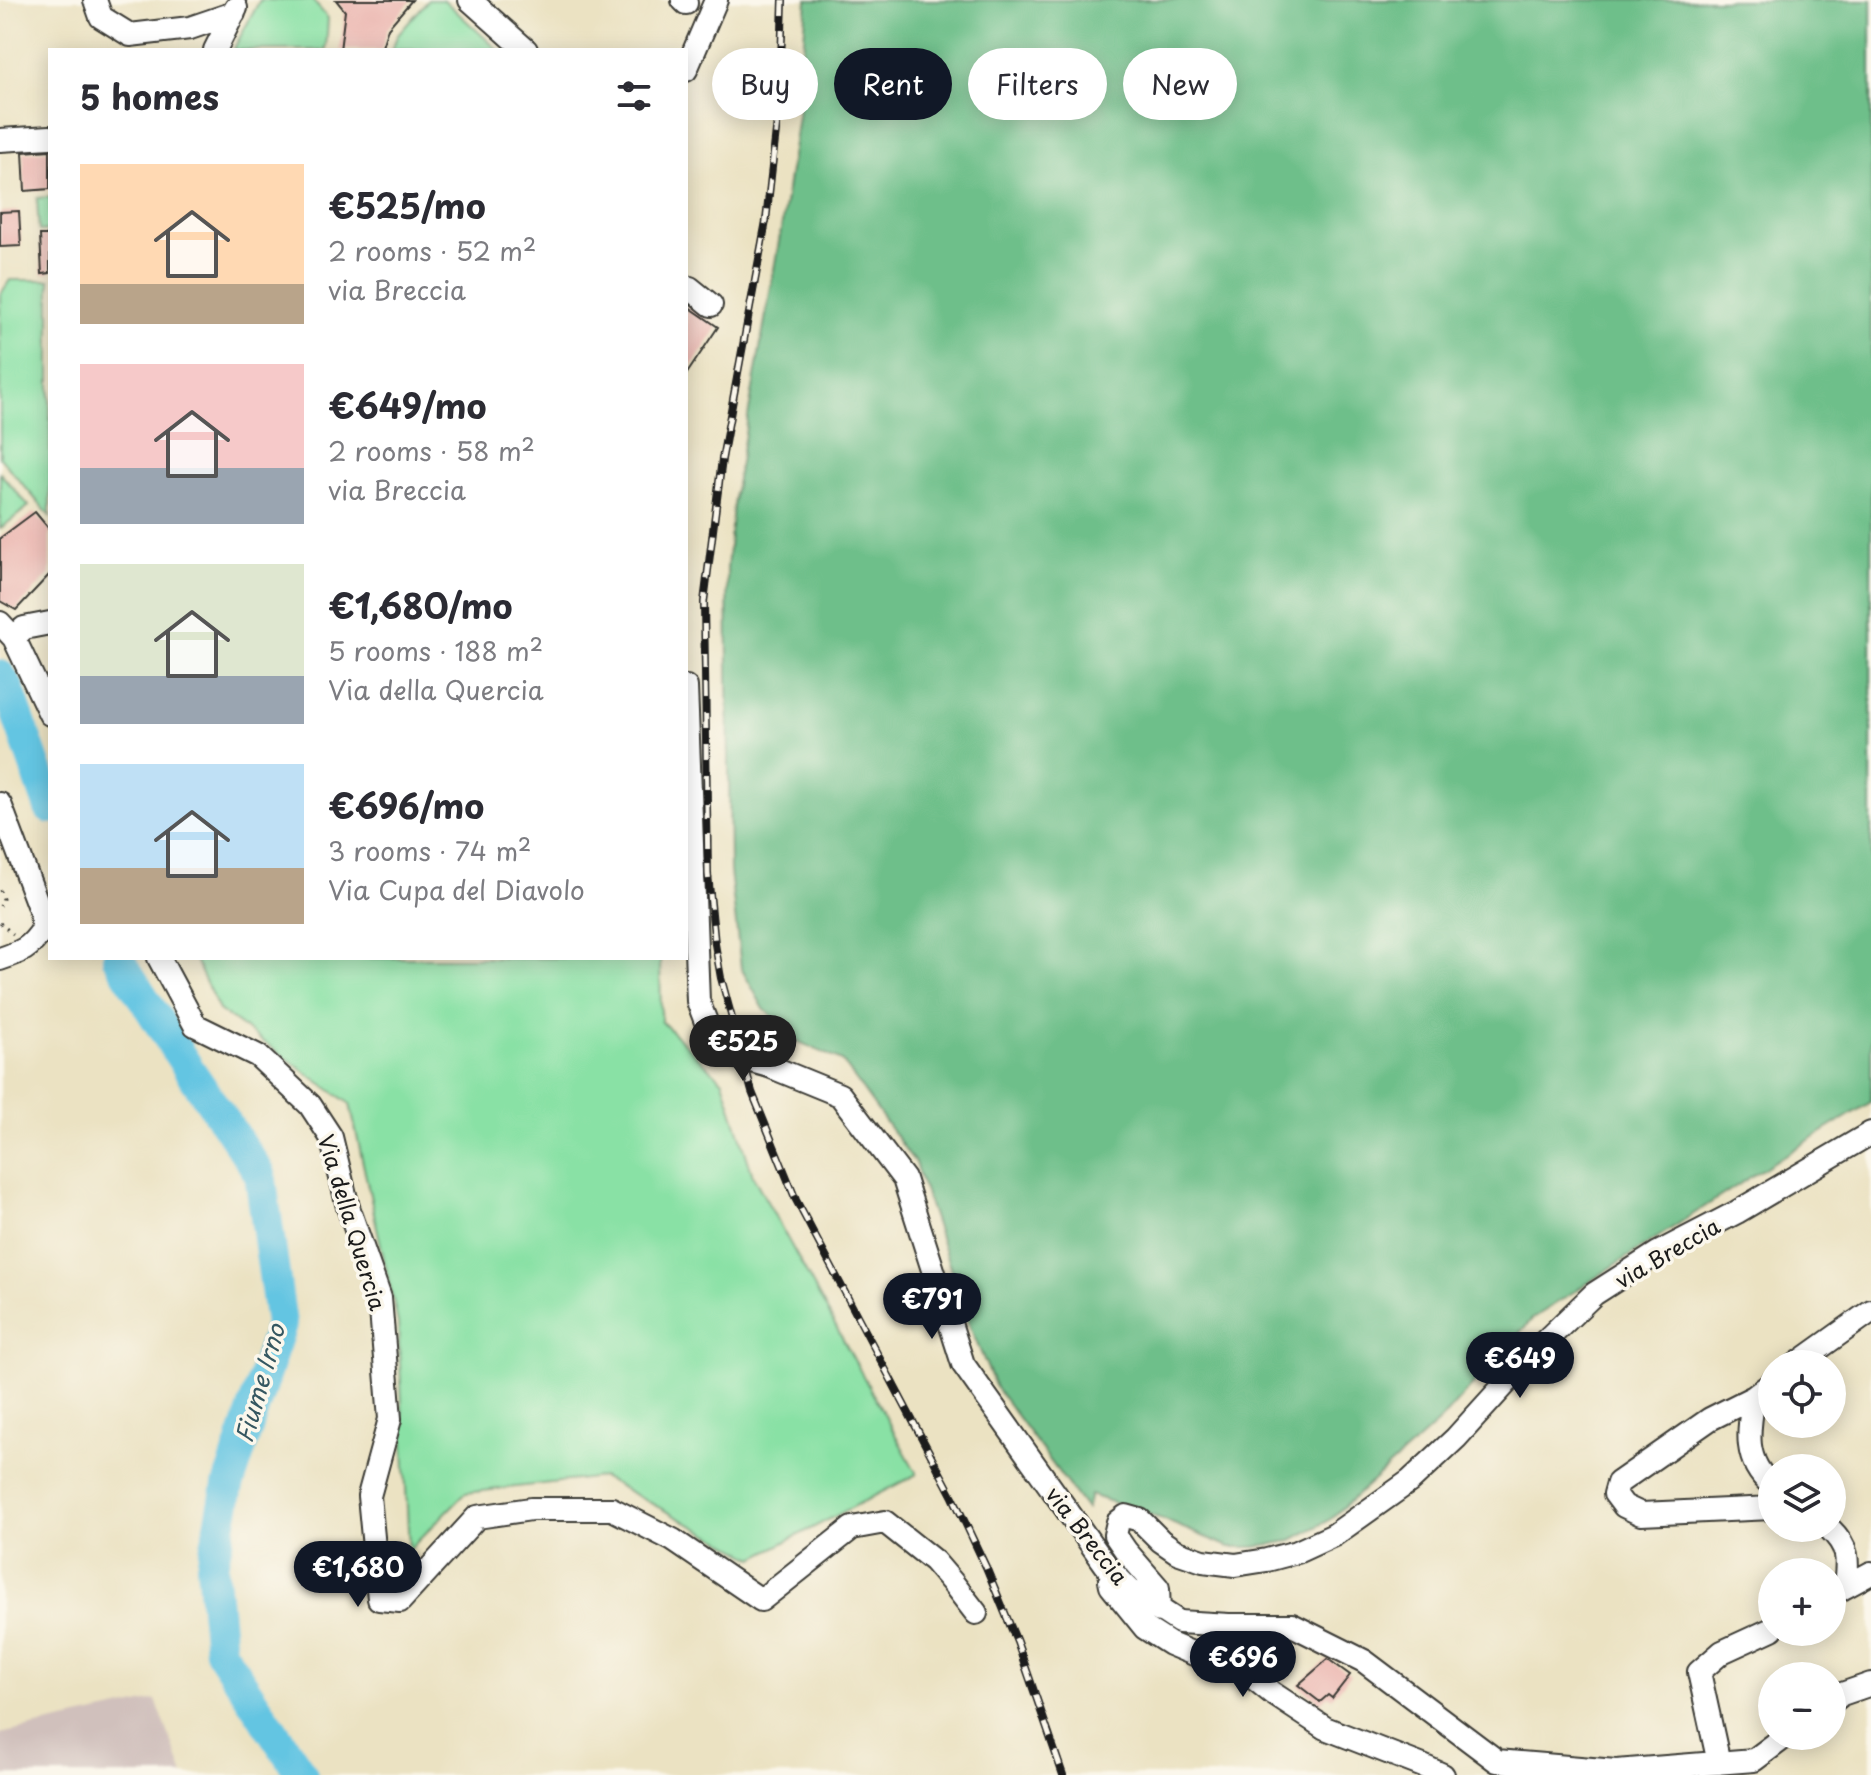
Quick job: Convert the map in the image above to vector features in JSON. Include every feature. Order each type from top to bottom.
[{"type":"street","points":[[95,0],[101,17],[130,35],[190,28],[237,6]]},
{"type":"street","points":[[470,0],[524,48]]},
{"type":"street","points":[[688,65],[716,0]]},
{"type":"street","points":[[216,48],[237,6]]},
{"type":"street","points":[[0,140],[48,137]]},
{"type":"street","points":[[688,288],[711,305]]},
{"type":"street","points":[[48,623],[7,631],[48,710]]},
{"type":"street","name":"via Breccia","points":[[688,739],[698,1001],[711,1035],[730,1055],[769,1066],[840,1095],[904,1179],[963,1364],[1108,1568],[1130,1590],[1159,1611]]},
{"type":"street","points":[[0,804],[41,913],[43,929],[34,943],[24,950],[0,959]]},
{"type":"street","name":"Via della Quercia","points":[[160,960],[195,1025],[258,1056],[310,1105],[331,1137],[348,1207],[380,1298],[390,1419],[369,1496],[379,1599],[400,1601],[477,1517],[531,1509],[612,1509],[673,1540],[761,1600],[852,1528],[885,1522],[934,1561],[976,1613]]},
{"type":"street","name":"via Breccia","points":[[1159,1611],[1158,1588],[1115,1535],[1118,1522],[1126,1516],[1140,1520],[1177,1552],[1203,1561],[1235,1565],[1297,1552],[1334,1535],[1410,1481],[1445,1449],[1537,1349],[1594,1294],[1658,1253],[1737,1212],[1871,1133]]},
{"type":"street","points":[[1817,1350],[1871,1311]]},
{"type":"street","points":[[1758,1394],[1710,1419],[1644,1464],[1618,1483],[1615,1494],[1624,1506],[1641,1514],[1758,1509]]},
{"type":"street","points":[[1754,1397],[1749,1446],[1758,1471]]},
{"type":"street","points":[[1842,1542],[1848,1560],[1846,1566]]},
{"type":"street","points":[[1108,1568],[1111,1586],[1126,1606],[1145,1628],[1170,1644],[1245,1671],[1325,1728],[1443,1775]]},
{"type":"street","points":[[1846,1587],[1871,1573]]},
{"type":"street","points":[[1159,1611],[1179,1622],[1292,1625],[1364,1661],[1497,1761],[1616,1771],[1754,1760],[1767,1750]]},
{"type":"street","points":[[1719,1763],[1699,1672],[1722,1652],[1758,1635]]},
{"type":"street","points":[[1846,1693],[1871,1684]]},
{"type":"path","points":[[0,890],[3,899],[0,906]]},
{"type":"path","points":[[0,923],[13,934],[16,942]]},
{"type":"shaded area","points":[[156,1700],[184,1775],[0,1775],[0,1734]]},
{"type":"green space","points":[[260,0],[312,0],[328,18],[326,48],[234,48]]},
{"type":"green space","points":[[428,0],[444,0],[496,48],[393,48],[397,36]]},
{"type":"green space","points":[[807,0],[1871,0],[1871,1102],[1532,1319],[1440,1421],[1328,1521],[1290,1541],[1255,1547],[1229,1547],[1159,1518],[1090,1495],[1086,1509],[996,1388],[970,1327],[915,1163],[842,1061],[799,1042],[764,1009],[741,968],[730,871],[727,568],[734,496],[797,120],[818,120],[818,48],[803,48]]},
{"type":"green space","points":[[48,197],[48,230],[39,231],[37,198]]},
{"type":"green space","points":[[10,280],[48,280],[48,514],[0,458],[0,295]]},
{"type":"green space","points":[[0,473],[29,506],[0,529]]},
{"type":"green space","points":[[195,960],[660,960],[661,1021],[723,1081],[753,1176],[917,1474],[754,1558],[602,1477],[465,1493],[409,1550],[398,1323],[350,1104],[219,1010]]},
{"type":"building","points":[[336,0],[412,0],[388,28],[382,48],[340,48],[345,11]]},
{"type":"building","points":[[48,150],[48,189],[25,191],[23,152]]},
{"type":"building","points":[[19,211],[21,246],[0,247],[0,212]]},
{"type":"building","points":[[40,235],[48,235],[48,273],[42,274]]},
{"type":"building","points":[[688,306],[718,327],[688,372]]},
{"type":"building","points":[[35,512],[48,528],[48,576],[16,610],[0,601],[0,538]]},
{"type":"building","points":[[1328,1659],[1350,1675],[1332,1698],[1328,1695],[1320,1702],[1298,1685]]},
{"type":"waterway","name":"Fiume Irno","points":[[0,676],[8,688],[48,802]]},
{"type":"waterway","name":"Fiume Irno","points":[[119,960],[260,1174],[281,1324],[228,1486],[212,1566],[220,1651],[302,1775]]},
{"type":"railway","points":[[783,0],[780,95],[766,221],[722,459],[704,602],[708,874],[715,944],[721,978],[752,1092],[796,1200],[953,1497],[986,1567],[1017,1642],[1063,1775]]}]
